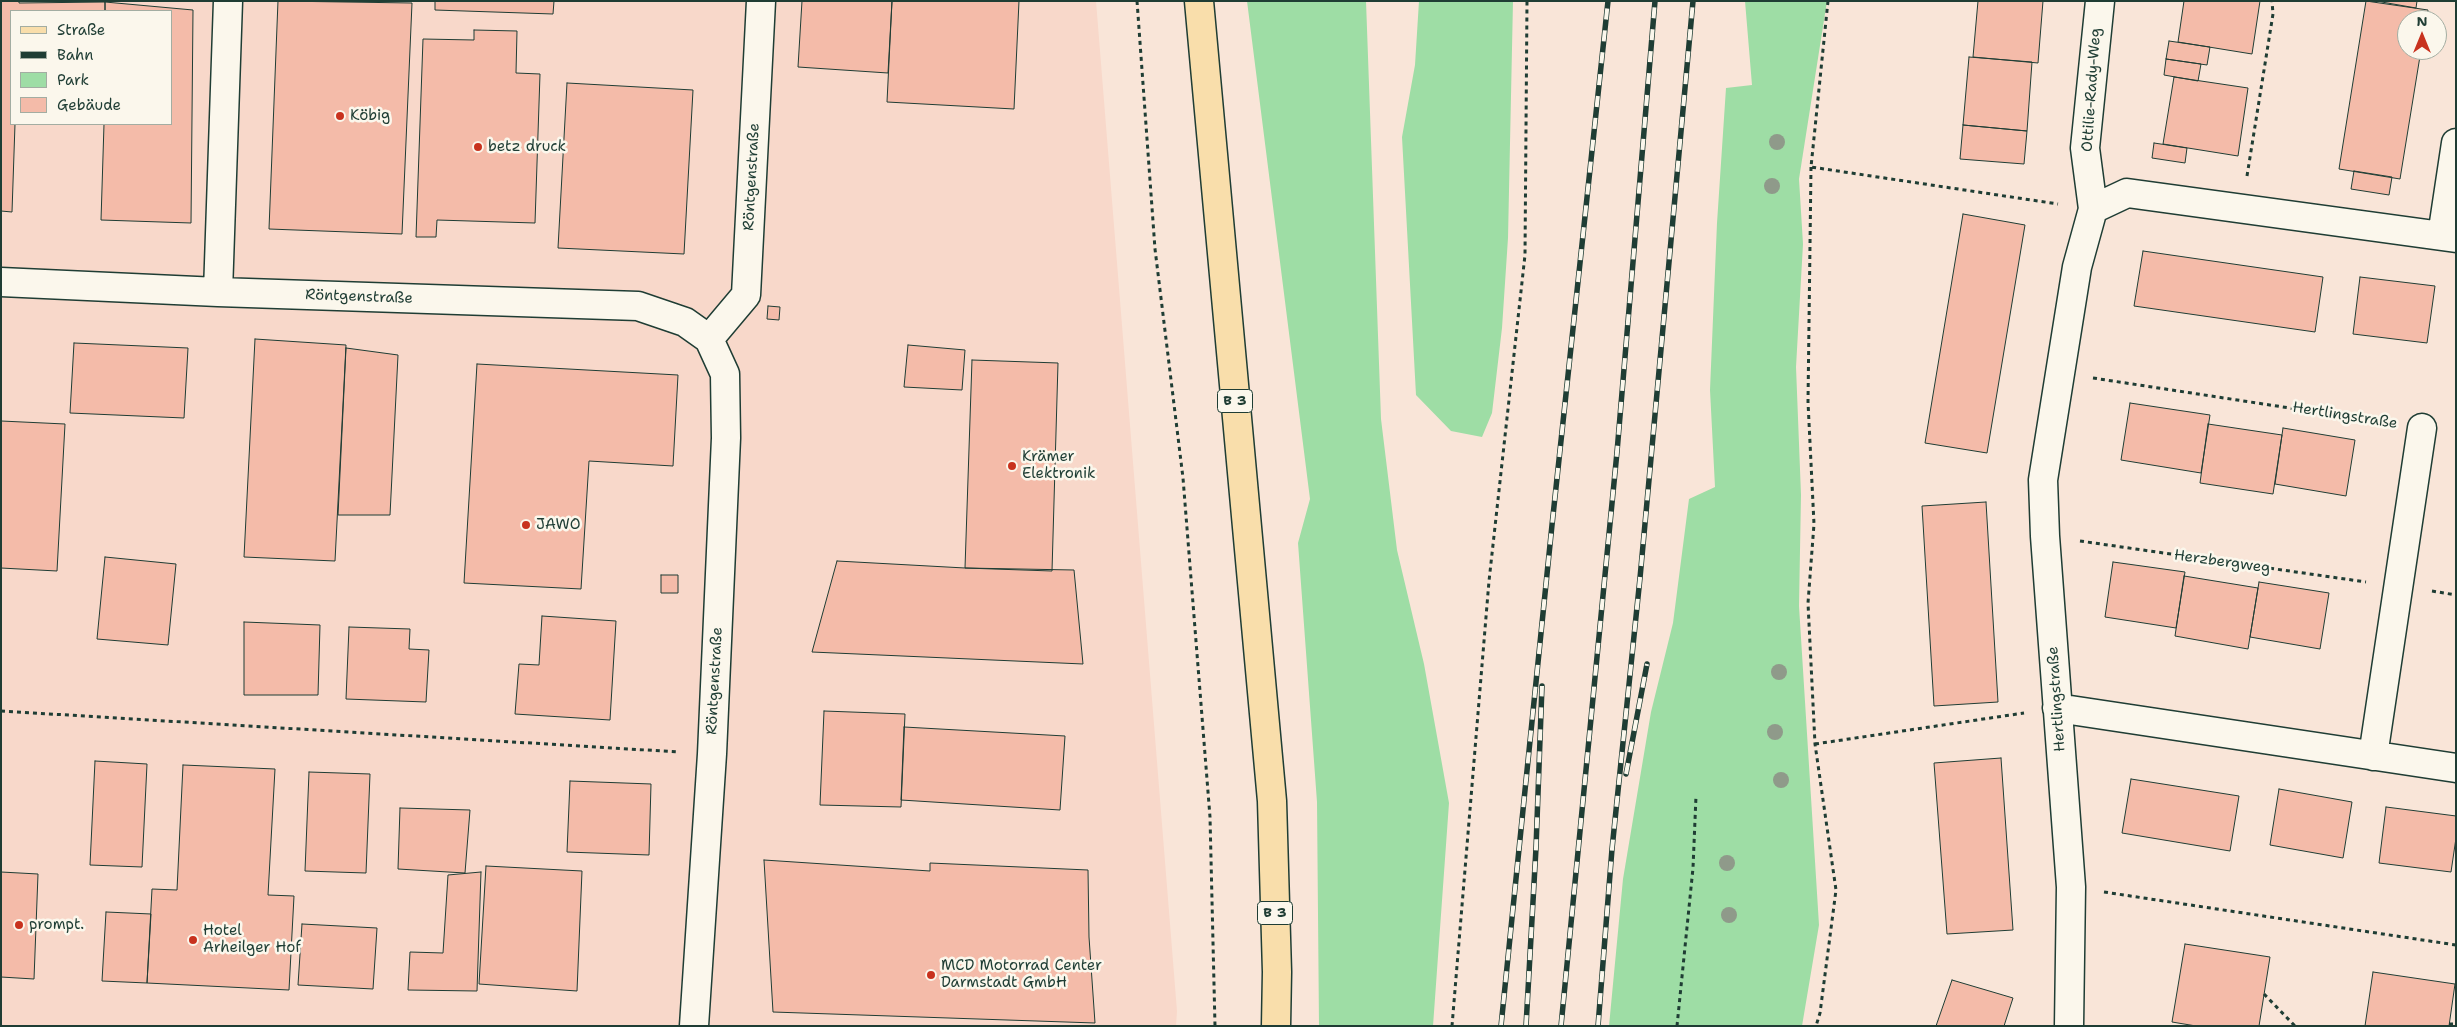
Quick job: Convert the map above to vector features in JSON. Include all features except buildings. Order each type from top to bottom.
[{"type":"main road","name":"B 3","points":[[1199,1],[1272,801],[1278,972],[1276,1026]]},
{"type":"street","points":[[218,292],[228,1]]},
{"type":"street","name":"Röntgenstraße","points":[[709,339],[746,295],[761,1]]},
{"type":"street","name":"Ottilie-Rady-Weg","points":[[2093,209],[2085,148],[2100,1]]},
{"type":"street","points":[[2093,209],[2127,193],[2449,237],[2456,143]]},
{"type":"street","name":"Hertlingstraße","points":[[2069,1026],[2071,887],[2045,536],[2043,480],[2077,267],[2093,209]]},
{"type":"street","name":"Röntgenstraße","points":[[1,282],[218,292],[638,306],[685,322],[709,339],[725,374],[726,438],[712,754],[694,1026]]},
{"type":"street","points":[[2374,756],[2422,428]]},
{"type":"street","points":[[2057,708],[2456,768]]},
{"type":"path","points":[[1137,1],[1155,249],[1183,478],[1210,817],[1215,1026]]},
{"type":"path","points":[[1452,1026],[1489,581],[1525,255],[1527,1]]},
{"type":"path","points":[[1816,1026],[1820,1013],[1836,890],[1815,744],[1808,603],[1814,524],[1808,402],[1811,167],[1828,1]]},
{"type":"path","points":[[2242,209],[2273,14],[2272,1]]},
{"type":"path","points":[[1811,167],[2093,209]]},
{"type":"path","name":"Hertlingstraße","points":[[2060,373],[2422,428]]},
{"type":"path","name":"Herzbergweg","points":[[2045,536],[2456,595]]},
{"type":"path","points":[[1815,744],[2057,708]]},
{"type":"path","points":[[1,711],[712,754]]},
{"type":"path","points":[[1678,1026],[1693,868],[1696,796]]},
{"type":"path","points":[[2071,887],[2456,945]]},
{"type":"path","points":[[2264,994],[2295,1026]]},
{"type":"path","points":[[2449,1024],[2456,1024]]},
{"type":"shaded area","points":[[1,1],[1096,1],[1177,1011],[1176,1026],[1,1026]]},
{"type":"green space","points":[[1247,1],[1366,1],[1381,419],[1397,550],[1424,664],[1449,803],[1433,1026],[1319,1026],[1317,802],[1298,543],[1310,499]]},
{"type":"green space","points":[[1419,1],[1513,1],[1508,238],[1502,328],[1492,413],[1482,437],[1451,431],[1416,395],[1402,137],[1415,65]]},
{"type":"green space","points":[[1745,1],[1827,1],[1799,179],[1803,244],[1796,367],[1801,495],[1799,606],[1819,925],[1802,1026],[1609,1026],[1623,879],[1651,712],[1673,623],[1689,499],[1715,487],[1710,390],[1717,223],[1726,88],[1752,85]]},
{"type":"railway","points":[[1501,1026],[1608,1]]},
{"type":"railway","points":[[1561,1026],[1617,452],[1655,1]]},
{"type":"railway","points":[[1598,1026],[1612,849],[1640,578],[1693,1]]},
{"type":"railway","points":[[1626,774],[1647,664]]},
{"type":"railway","points":[[1526,1026],[1536,848],[1542,686]]},
{"type":"place","name":"Köbig","points":[[340,116]]},
{"type":"place","name":"betz druck","points":[[478,147]]},
{"type":"place","name":"Krämer Elektronik","points":[[1012,466]]},
{"type":"place","name":"JAWO","points":[[526,525]]},
{"type":"place","name":"prompt.","points":[[19,925]]},
{"type":"place","name":"Hotel Arheilger Hof","points":[[193,940]]},
{"type":"place","name":"MCD Motorrad Center Darmstadt GmbH","points":[[931,975]]}]
